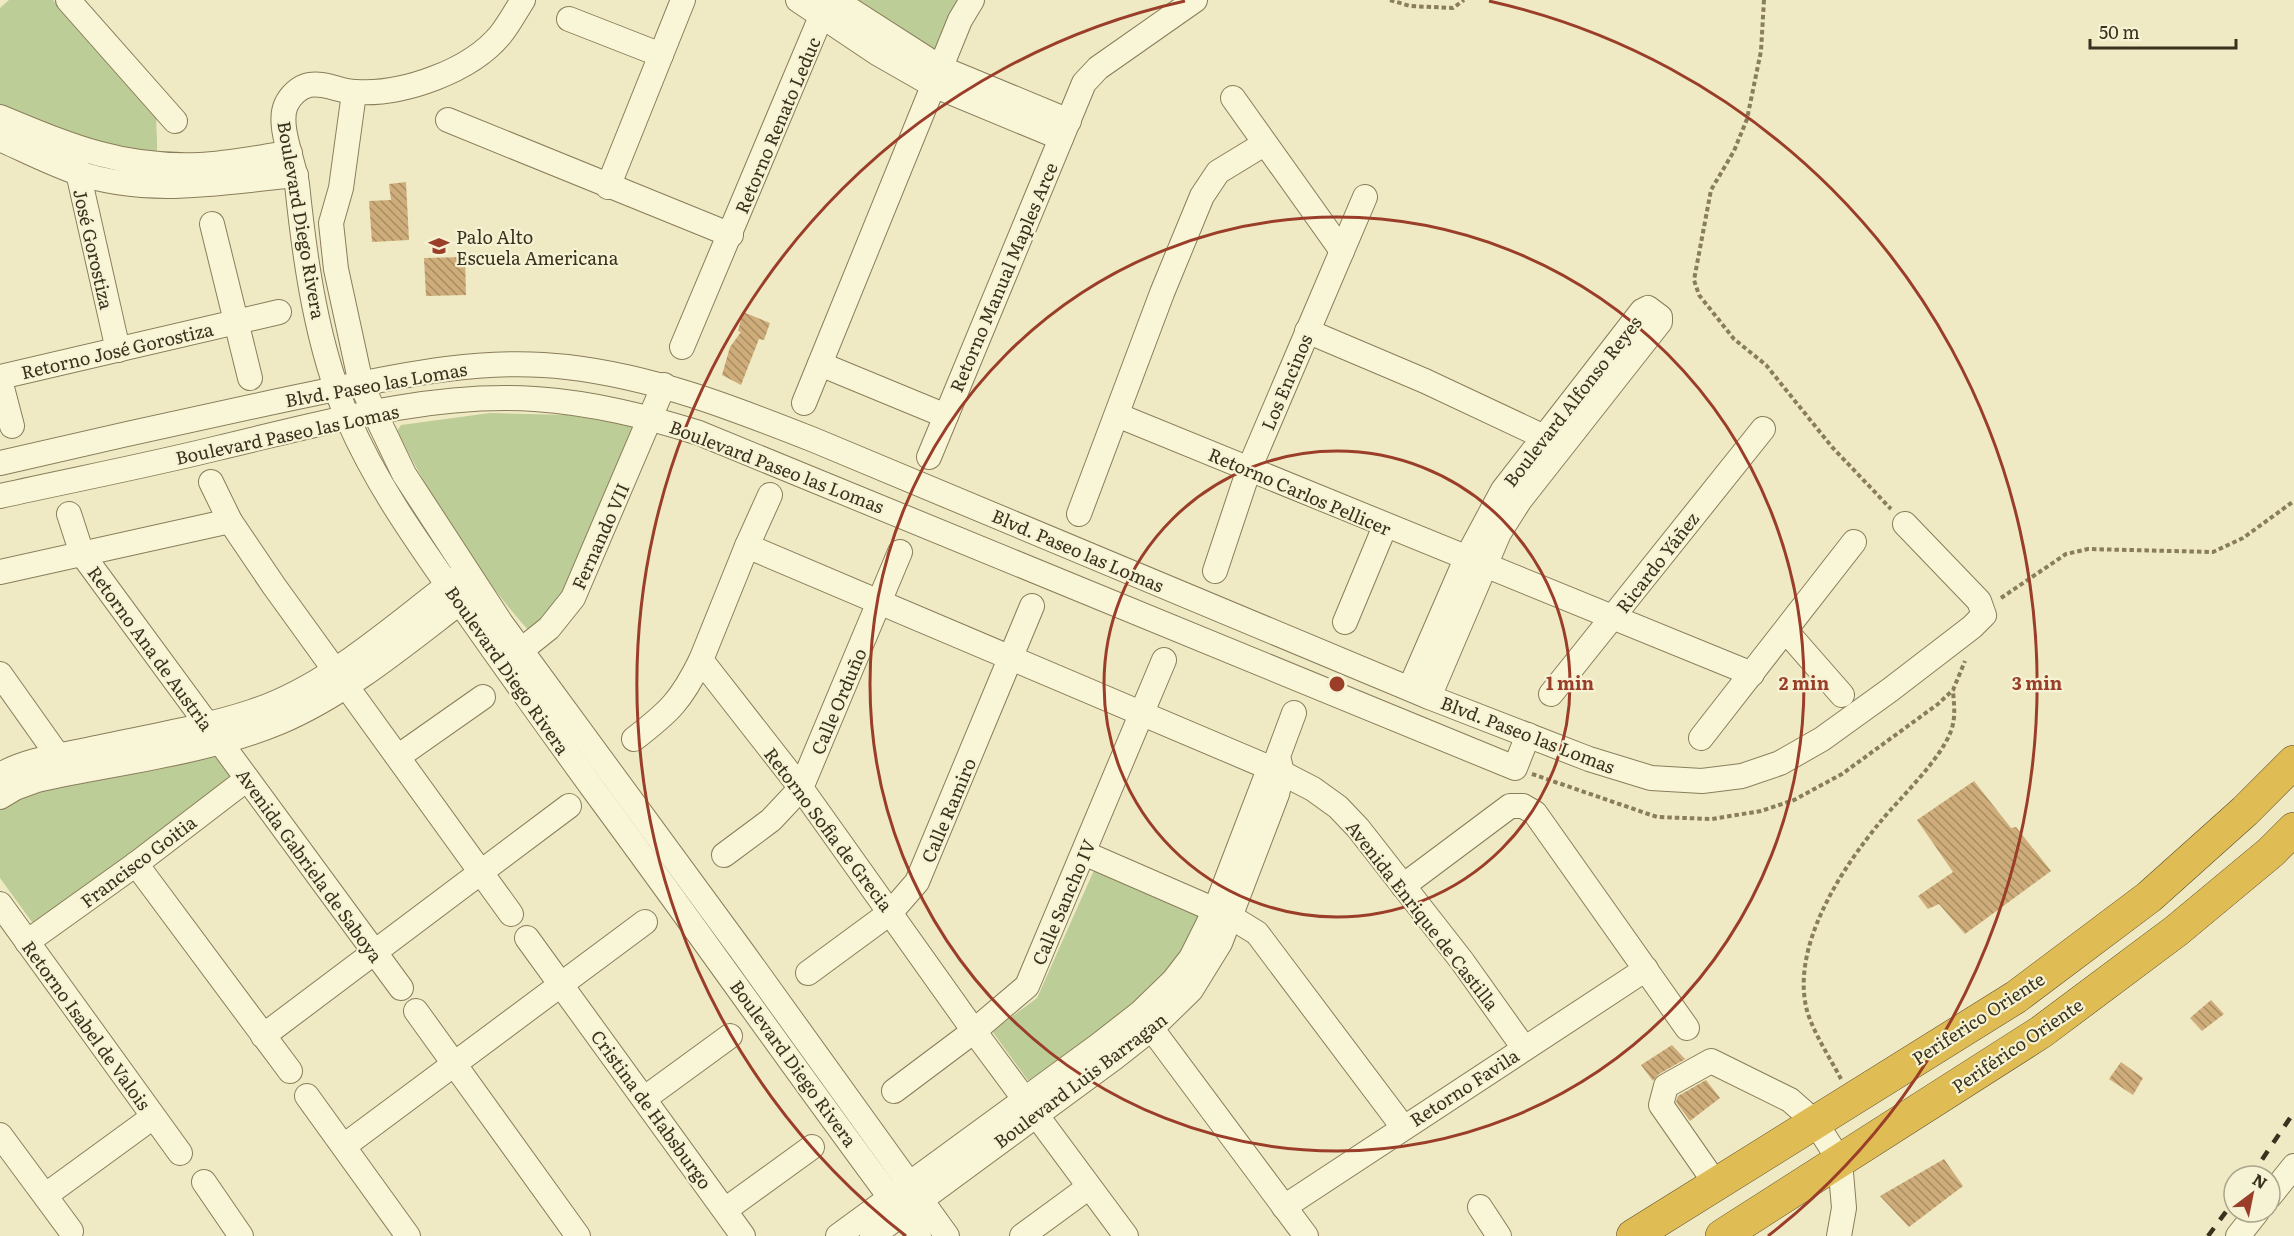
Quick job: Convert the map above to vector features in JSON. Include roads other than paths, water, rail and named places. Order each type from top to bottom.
[{"type":"highway","name":"Periferico Oriente","points":[[1633,1236],[2016,997],[2149,897],[2245,811],[2294,762]]},
{"type":"highway","name":"Periférico Oriente","points":[[1722,1236],[2042,1032],[2176,931],[2271,852],[2294,829]]},
{"type":"street","points":[[68,0],[175,121]]},
{"type":"street","name":"Boulevard Diego Rivera","points":[[523,0],[500,36],[466,62],[408,88],[354,93],[326,85],[305,85],[294,93],[286,104],[283,117],[293,164],[310,279],[336,389],[387,496],[463,587],[686,918],[905,1199],[947,1236]]},
{"type":"street","points":[[608,186],[683,0]]},
{"type":"street","points":[[798,0],[829,5],[877,53],[1065,129]]},
{"type":"street","points":[[804,403],[960,20],[972,0]]},
{"type":"street","name":"Retorno Manual Maples Arce","points":[[929,457],[1084,83],[1090,75],[1183,3]]},
{"type":"street","name":"Retorno Renato Leduc","points":[[682,347],[829,5]]},
{"type":"street","points":[[569,20],[660,55]]},
{"type":"street","name":"Boulevard Diego Rivera","points":[[354,93],[341,188],[331,223],[336,268],[361,384],[373,413],[463,587]]},
{"type":"street","points":[[1233,98],[1342,251]]},
{"type":"street","points":[[0,117],[74,148],[118,160],[154,176]]},
{"type":"street","name":"Retorno Renato Leduc","points":[[448,120],[731,235]]},
{"type":"street","points":[[0,139],[77,172],[114,182],[154,176],[222,172],[293,164]]},
{"type":"street","points":[[1079,514],[1162,293],[1209,183],[1218,172],[1264,144]]},
{"type":"street","name":"José Gorostiza","points":[[74,148],[77,172],[118,350]]},
{"type":"street","name":"Los Encinos","points":[[1215,571],[1249,469],[1365,197]]},
{"type":"street","name":"Retorno José Gorostiza","points":[[212,224],[250,378]]},
{"type":"street","name":"Boulevard Alfonso Reyes","points":[[1420,693],[1503,490],[1553,441],[1660,322],[1660,317],[1648,308],[1642,311],[1553,441]]},
{"type":"street","name":"Retorno José Gorostiza","points":[[12,426],[0,379],[279,312]]},
{"type":"street","points":[[1308,331],[1553,441]]},
{"type":"street","name":"Retorno Manual Maples Arce","points":[[820,364],[945,416]]},
{"type":"street","name":"Blvd. Paseo las Lomas","points":[[0,463],[154,426],[430,371],[491,365],[564,366],[622,374],[664,385],[814,440],[1420,693],[1589,759],[1651,778],[1702,781],[1742,776],[1780,763],[1822,739],[1927,662],[1984,615],[1978,601],[1905,524]]},
{"type":"street","name":"Fernando VII","points":[[512,657],[549,628],[573,598],[664,385]]},
{"type":"street","name":"Boulevard Paseo las Lomas","points":[[0,496],[373,413],[444,402],[489,398],[589,404],[651,418],[741,449],[1515,768],[1528,735]]},
{"type":"street","name":"Retorno Carlos Pellicer","points":[[1117,415],[1475,563],[1752,674]]},
{"type":"street","name":"Ricardo Yáñez","points":[[1551,694],[1763,429]]},
{"type":"street","points":[[211,482],[230,521],[511,914]]},
{"type":"street","points":[[634,739],[677,704],[686,691],[770,495]]},
{"type":"street","name":"Retorno Ana de Austria","points":[[69,514],[82,554],[213,732]]},
{"type":"street","points":[[982,550],[997,516]]},
{"type":"street","name":"Retorno Ana de Austria","points":[[0,572],[230,521]]},
{"type":"street","points":[[1345,622],[1385,526]]},
{"type":"street","points":[[1701,738],[1854,542]]},
{"type":"street","points":[[747,546],[1142,712],[1276,765],[1294,713]]},
{"type":"street","name":"Calle Orduño","points":[[724,855],[771,820],[793,800],[801,788],[900,552]]},
{"type":"street","points":[[0,775],[64,764],[213,732],[298,693],[341,677],[463,587]]},
{"type":"street","name":"Calle Ramiro","points":[[808,973],[891,912],[917,882],[1032,606]]},
{"type":"street","points":[[1786,631],[1842,695]]},
{"type":"street","name":"Boulevard Diego Rivera","points":[[512,657],[707,903],[905,1199],[919,1236]]},
{"type":"street","name":"Retorno Sofia de Grecia","points":[[700,660],[801,788],[974,1031],[1126,1236]]},
{"type":"street","name":"Calle Sancho IV","points":[[894,1091],[974,1031],[1027,986],[1164,660]]},
{"type":"street","points":[[0,674],[64,764]]},
{"type":"street","points":[[399,756],[483,697]]},
{"type":"street","name":"Avenida Gabriela de Saboya","points":[[213,732],[401,988]]},
{"type":"street","points":[[0,797],[64,764]]},
{"type":"street","name":"Avenida Enrique de Castilla","points":[[1276,765],[1338,807],[1403,886],[1524,1048]]},
{"type":"street","name":"Boulevard Luis Barragan","points":[[905,1199],[1191,990],[1220,943],[1223,914],[1277,794],[1276,765]]},
{"type":"street","name":"Francisco Goitia","points":[[27,942],[136,864],[247,779]]},
{"type":"street","points":[[263,1036],[482,874],[569,806]]},
{"type":"street","points":[[1403,886],[1510,806],[1523,806],[1535,813],[1687,1028]]},
{"type":"street","points":[[1084,853],[1223,914],[1257,933],[1403,1127]]},
{"type":"street","points":[[136,864],[290,1071]]},
{"type":"street","points":[[686,918],[707,903]]},
{"type":"street","name":"Retorno Isabel de Valois","points":[[0,904],[180,1153]]},
{"type":"street","points":[[344,1146],[560,983],[645,922]]},
{"type":"street","name":"Cristina de Habsburgo","points":[[528,938],[743,1236]]},
{"type":"street","name":"Retorno Favila","points":[[1284,1207],[1646,969]]},
{"type":"street","points":[[416,1011],[578,1236]]},
{"type":"street","points":[[1146,1021],[1306,1236]]},
{"type":"street","points":[[645,1098],[730,1036]]},
{"type":"street","points":[[1716,1184],[1661,1105],[1666,1086],[1710,1061],[1790,1100],[1815,1122],[1840,1161],[1844,1208],[1839,1236]]},
{"type":"street","points":[[307,1096],[408,1236]]},
{"type":"street","name":"Retorno Isabel de Valois","points":[[45,1196],[153,1117]]},
{"type":"street","points":[[0,1135],[71,1231]]},
{"type":"street","points":[[725,1210],[812,1147]]},
{"type":"street","points":[[2282,1181],[2294,1166]]},
{"type":"street","points":[[204,1182],[232,1233]]},
{"type":"street","points":[[1022,1236],[1089,1187]]},
{"type":"street","points":[[847,1234],[905,1199]]},
{"type":"street","points":[[872,1236],[905,1199]]},
{"type":"street","points":[[1480,1207],[1499,1236]]},
{"type":"street","points":[[2238,1236],[2248,1224]]},
{"type":"railway","points":[[2259,1164],[2294,1112]]},
{"type":"railway","points":[[2208,1236],[2222,1217]]},
{"type":"place","name":"Palo Alto Escuela Americana","points":[[439,246]]}]
